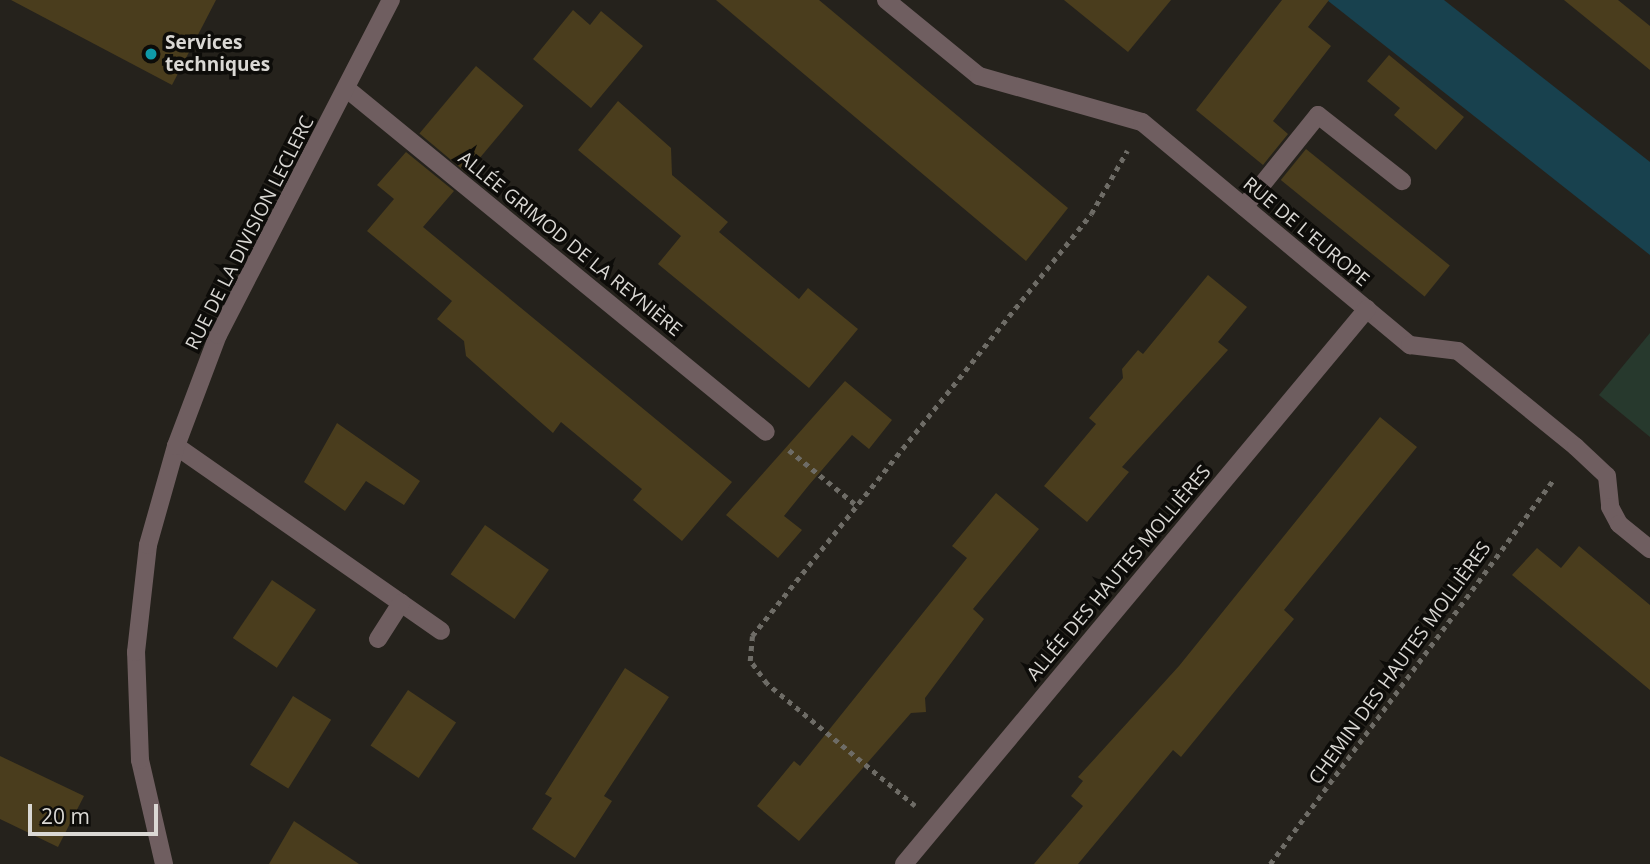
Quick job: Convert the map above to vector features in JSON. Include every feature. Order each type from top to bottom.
[{"type":"street","name":"RUE DE LA DIVISION LECLERC","points":[[164,864],[140,760],[136,652],[148,545],[176,446],[218,335],[391,0]]},
{"type":"street","name":"RUE DE L'EUROPE","points":[[887,0],[979,76],[1142,122],[1410,345],[1458,351],[1576,447],[1607,476],[1619,524],[1650,549]]},
{"type":"street","name":"ALLÉE GRIMOD DE LA REYNIÈRE","points":[[347,89],[766,432]]},
{"type":"street","points":[[1244,207],[1318,115],[1402,181]]},
{"type":"street","name":"ALLÉE DES HAUTES MOLLIÈRES","points":[[904,864],[1367,309]]},
{"type":"street","points":[[176,446],[442,631]]},
{"type":"street","points":[[378,639],[401,603]]},
{"type":"path","points":[[936,823],[767,684],[750,661],[752,636],[1091,214],[1142,122]]},
{"type":"path","points":[[766,432],[855,505]]},
{"type":"path","name":"CHEMIN DES HAUTES MOLLIÈRES","points":[[1270,864],[1554,479]]},
{"type":"green space","points":[[1650,333],[1650,437],[1599,395]]},
{"type":"water","points":[[1327,0],[1444,0],[1650,162],[1650,255]]},
{"type":"building","name":"Services techniques","points":[[11,0],[216,0],[172,85]]},
{"type":"building","points":[[716,0],[819,0],[1068,208],[1026,261]]},
{"type":"building","points":[[1064,0],[1171,0],[1128,52]]},
{"type":"building","points":[[1282,0],[1329,0],[1308,27],[1331,46],[1273,121],[1288,134],[1263,165],[1196,110]]},
{"type":"building","points":[[1564,0],[1618,0],[1650,26],[1650,70]]},
{"type":"building","points":[[573,10],[590,25],[601,11],[643,46],[591,108],[533,59]]},
{"type":"building","points":[[1389,55],[1464,117],[1436,150],[1394,115],[1400,108],[1367,81]]},
{"type":"building","points":[[476,66],[523,106],[467,173],[419,133]]},
{"type":"building","points":[[618,101],[671,148],[672,175],[728,222],[719,232],[799,299],[808,288],[858,329],[809,388],[658,264],[681,236],[578,150]]},
{"type":"building","points":[[1306,149],[1450,265],[1425,297],[1281,180]]},
{"type":"building","points":[[406,152],[454,191],[423,227],[732,482],[682,541],[633,500],[642,489],[561,422],[553,433],[466,356],[464,341],[437,319],[452,301],[367,231],[394,199],[377,185]]},
{"type":"building","points":[[1208,275],[1247,307],[1218,342],[1228,350],[1122,467],[1129,472],[1087,522],[1044,486],[1096,424],[1089,418],[1123,378],[1122,369],[1138,350],[1143,354]]},
{"type":"building","points":[[845,381],[892,420],[869,449],[852,435],[809,485],[784,516],[802,530],[778,558],[726,515]]},
{"type":"building","points":[[1380,417],[1417,447],[1284,610],[1294,619],[1181,757],[1173,750],[1078,864],[1034,864],[1083,806],[1071,796],[1083,781],[1078,777],[1179,666]]},
{"type":"building","points":[[337,423],[420,481],[404,505],[366,481],[345,511],[304,482]]},
{"type":"building","points":[[996,493],[1039,529],[973,609],[984,619],[925,698],[926,712],[911,713],[799,841],[757,806],[794,761],[800,766],[967,558],[952,546]]},
{"type":"building","points":[[485,525],[549,570],[514,619],[451,574]]},
{"type":"building","points":[[1579,546],[1650,605],[1650,690],[1512,575],[1537,548],[1561,568]]},
{"type":"building","points":[[272,580],[316,610],[277,668],[233,638]]},
{"type":"building","points":[[625,668],[669,697],[604,796],[612,801],[575,858],[532,829],[552,798],[545,794]]},
{"type":"building","points":[[408,690],[456,722],[419,778],[371,746]]},
{"type":"building","points":[[293,696],[331,720],[288,789],[250,765]]},
{"type":"building","points":[[0,756],[84,796],[58,847],[0,819]]},
{"type":"building","points":[[294,821],[359,864],[269,864]]},
{"type":"place","name":"Services techniques","points":[[151,54]]}]
